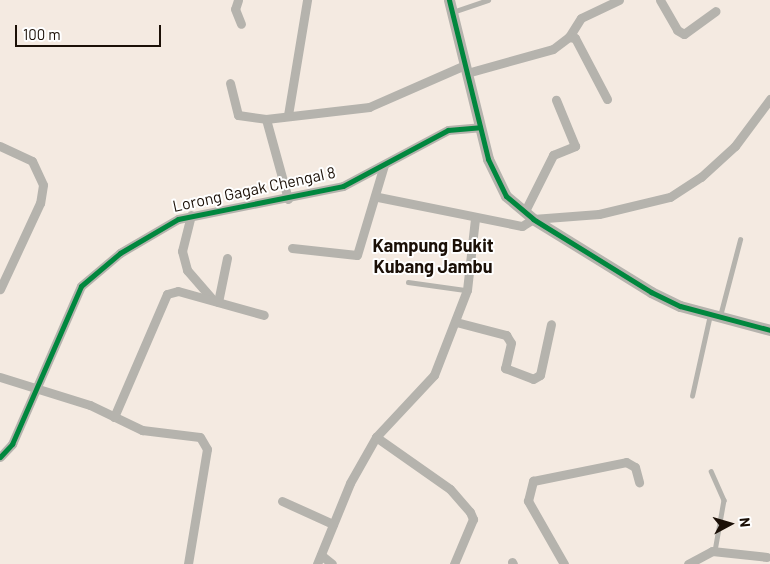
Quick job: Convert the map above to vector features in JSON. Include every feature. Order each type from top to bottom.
[{"type":"street","points":[[238,0],[235,9],[241,24]]},
{"type":"street","points":[[288,115],[307,0]]},
{"type":"street","points":[[449,0],[494,176],[506,196],[529,215],[650,292],[714,316],[770,330]]},
{"type":"street","points":[[230,84],[238,115],[266,119],[369,107],[466,69],[552,49],[569,36],[581,18],[619,0]]},
{"type":"street","points":[[660,0],[684,34],[716,11]]},
{"type":"street","points":[[569,36],[607,99]]},
{"type":"street","points":[[529,215],[598,214],[670,197],[701,177],[735,146],[770,99]]},
{"type":"street","points":[[378,197],[475,219],[522,226],[529,215],[548,162],[575,146],[556,100]]},
{"type":"street","points":[[266,119],[288,199]]},
{"type":"street","name":"Lorong Gagak Chengal 8","points":[[0,457],[12,444],[32,386],[81,286],[90,276],[169,223],[191,215],[288,199],[343,186],[448,130],[480,127]]},
{"type":"street","points":[[0,146],[32,161],[43,185],[40,203],[0,289]]},
{"type":"street","points":[[292,248],[357,255],[378,197],[384,165]]},
{"type":"street","points":[[191,215],[182,251],[187,270],[216,301]]},
{"type":"street","points":[[332,564],[319,560],[333,524],[376,437],[434,376],[467,290],[475,219]]},
{"type":"street","points":[[216,301],[227,258]]},
{"type":"street","points":[[114,417],[167,294],[178,291],[264,315]]},
{"type":"street","points":[[456,322],[506,335],[510,342],[506,368],[533,379],[540,375],[551,324]]},
{"type":"street","points":[[0,377],[32,386],[114,417],[142,430],[194,436],[205,442],[188,564]]},
{"type":"street","points":[[376,437],[450,489],[470,512],[473,518],[454,564]]},
{"type":"street","points":[[564,564],[528,501],[533,481],[626,462],[635,467],[639,482]]},
{"type":"street","points":[[282,501],[333,524]]},
{"type":"street","points":[[688,564],[715,551],[767,557]]},
{"type":"lane","points":[[453,12],[488,0]]},
{"type":"lane","points":[[692,396],[714,316],[740,240]]},
{"type":"lane","points":[[408,282],[467,290]]},
{"type":"lane","points":[[711,472],[724,500],[715,551]]},
{"type":"cycle path","points":[[449,0],[488,159],[506,196],[533,219],[651,292],[680,306],[770,330]]},
{"type":"cycle path","points":[[0,457],[12,444],[81,286],[120,253],[178,219],[343,186],[448,130],[480,127]]},
{"type":"district","name":"Kampung Bukit Kubang Jambu","points":[[433,256]]}]
